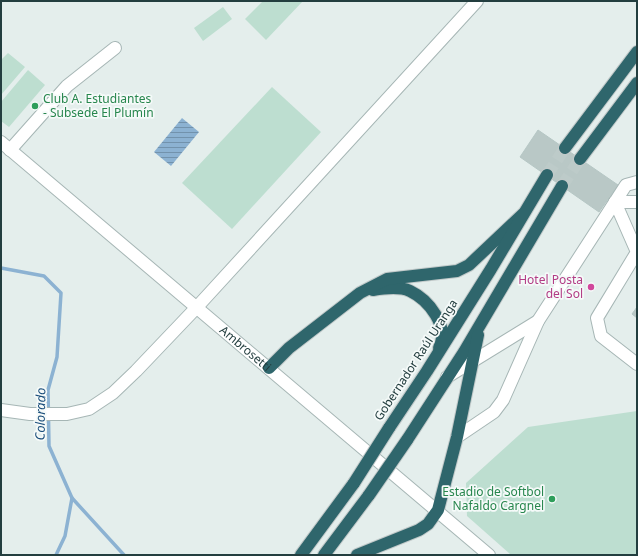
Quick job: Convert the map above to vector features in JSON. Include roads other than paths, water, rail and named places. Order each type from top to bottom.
[{"type":"highway","points":[[565,148],[637,52]]},
{"type":"highway","points":[[580,159],[637,83]]},
{"type":"highway","name":"Gobernador Raúl Uranga","points":[[301,555],[354,483],[428,371],[491,269],[546,175]]},
{"type":"highway","points":[[324,555],[369,495],[407,440],[480,323],[562,186]]},
{"type":"highway","points":[[269,368],[289,348],[360,294],[387,279],[457,271],[469,265],[523,214]]},
{"type":"highway","points":[[360,294],[382,288],[396,288],[410,291],[422,298],[433,310],[442,332],[442,343],[428,371]]},
{"type":"highway","points":[[357,555],[419,530],[428,524],[438,510],[457,437],[480,323]]},
{"type":"street","points":[[1,410],[30,414],[67,414],[90,409],[113,393],[136,371],[477,1]]},
{"type":"street","points":[[6,146],[67,86],[115,48]]},
{"type":"street","name":"Ambrosetti","points":[[6,146],[438,510],[489,555]]},
{"type":"street","points":[[457,437],[494,412],[503,400],[538,321],[626,185],[637,182]]},
{"type":"street","points":[[615,202],[637,202]]},
{"type":"street","points":[[615,202],[637,252],[597,318],[601,336],[637,364]]},
{"type":"street","points":[[447,377],[538,321]]},
{"type":"water","points":[[182,118],[199,132],[171,166],[154,152]]},
{"type":"waterway","name":"Colorado","points":[[1,268],[44,276],[61,293],[57,357],[48,390],[49,446],[72,498],[124,555]]},
{"type":"waterway","points":[[56,555],[65,536],[72,498]]},
{"type":"tunnel","points":[[547,175],[565,148]]},
{"type":"tunnel","points":[[562,186],[580,159]]},
{"type":"place","name":"Club A. Estudiantes - Subsede El Plumín","points":[[35,106]]},
{"type":"place","name":"Hotel Posta del Sol","points":[[591,287]]},
{"type":"place","name":"Estadio de Softbol Nafaldo Cargnel","points":[[552,499]]}]
